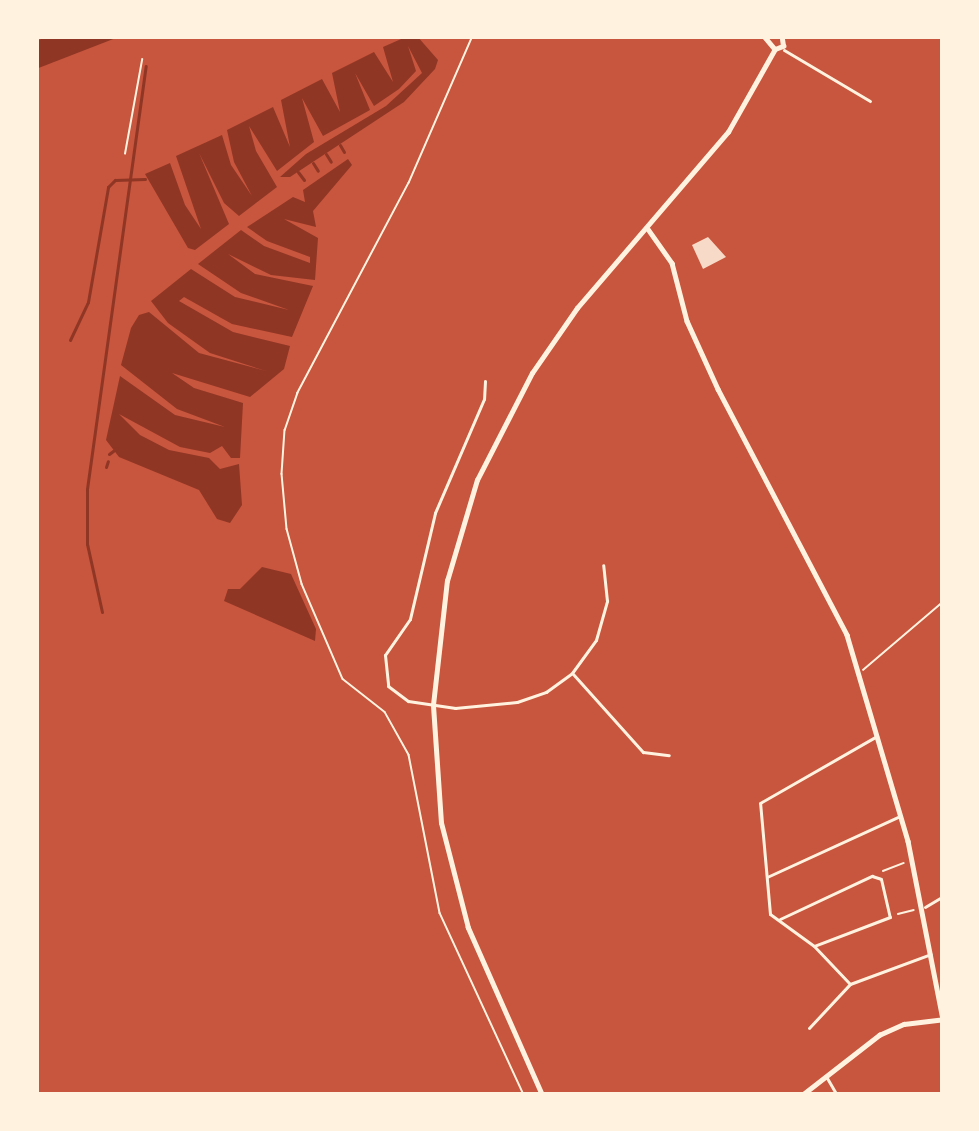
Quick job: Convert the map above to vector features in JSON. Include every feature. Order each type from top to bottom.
[{"type":"main road","points":[[542,1095],[455,886],[439,808],[433,706],[448,581],[491,446],[555,338],[728,132],[778,48],[776,37]]},
{"type":"main road","points":[[776,37],[778,48]]},
{"type":"main road","points":[[648,229],[672,263],[687,321],[718,389],[832,599],[860,673],[902,815],[940,985],[943,1019],[908,1023],[879,1035],[802,1095]]},
{"type":"street","points":[[778,48],[870,101]]},
{"type":"street","points":[[485,381],[484,399],[435,513],[410,620],[383,662],[394,694],[433,706],[529,700],[572,673],[603,624],[607,601],[603,565]]},
{"type":"street","points":[[572,673],[643,752],[669,754]]},
{"type":"street","points":[[850,984],[814,946],[770,914],[762,799],[879,735]]},
{"type":"street","points":[[767,878],[902,815]]},
{"type":"street","points":[[778,921],[877,876],[892,915],[814,946]]},
{"type":"street","points":[[923,908],[943,896]]},
{"type":"street","points":[[809,1028],[850,984],[931,954]]},
{"type":"street","points":[[826,1077],[838,1095]]},
{"type":"lane","points":[[125,154],[142,60]]},
{"type":"lane","points":[[860,673],[943,602]]},
{"type":"path","points":[[472,36],[409,183],[298,393],[281,457],[287,529],[302,584],[343,679],[385,712],[409,755],[440,913],[524,1095]]},
{"type":"path","points":[[877,876],[913,860]]},
{"type":"path","points":[[892,915],[923,908]]},
{"type":"shaded area","points":[[49,36],[121,36],[36,69],[36,41]]},
{"type":"shaded area","points":[[417,36],[438,60],[435,69],[404,102],[290,177],[280,177],[306,154],[386,106],[422,73],[408,46],[416,71],[399,89],[374,106],[355,73],[370,110],[323,136],[302,98],[314,142],[277,171],[249,126],[256,151],[277,187],[239,216],[224,203],[199,153],[229,224],[195,250],[188,248],[145,174],[170,163],[185,205],[201,229],[176,156],[222,135],[231,165],[252,196],[234,162],[227,130],[273,107],[290,147],[281,100],[322,79],[340,112],[332,73],[374,52],[393,82],[383,47]]},
{"type":"shaded area","points":[[348,159],[352,165],[313,211],[316,227],[284,219],[318,238],[315,280],[271,275],[228,254],[255,274],[313,286],[292,337],[232,324],[184,297],[179,301],[233,332],[290,346],[284,369],[250,397],[172,373],[194,388],[243,403],[240,458],[231,458],[222,446],[210,453],[180,447],[119,414],[140,435],[169,450],[209,458],[220,469],[239,464],[242,505],[230,523],[217,519],[199,490],[119,457],[106,440],[120,376],[175,415],[225,427],[177,409],[121,365],[131,328],[139,315],[149,312],[199,353],[266,371],[210,353],[168,323],[151,301],[191,269],[235,297],[289,310],[241,293],[198,264],[241,230],[264,246],[310,263],[310,257],[267,241],[247,227],[293,197],[305,202],[303,190]]},
{"type":"shaded area","points":[[262,567],[291,574],[316,629],[315,641],[224,601],[228,589],[240,589]]},
{"type":"building","points":[[708,237],[726,257],[703,269],[692,245]]},
{"type":"waterway","points":[[102,612],[87,544],[87,489],[146,66]]},
{"type":"waterway","points":[[340,145],[344,152]]},
{"type":"waterway","points":[[326,154],[331,162]]},
{"type":"waterway","points":[[313,163],[318,171]]},
{"type":"waterway","points":[[298,172],[304,180]]},
{"type":"waterway","points":[[70,340],[88,302],[108,187],[115,180],[145,179]]},
{"type":"waterway","points":[[109,454],[117,448]]},
{"type":"waterway","points":[[106,467],[108,461]]}]
